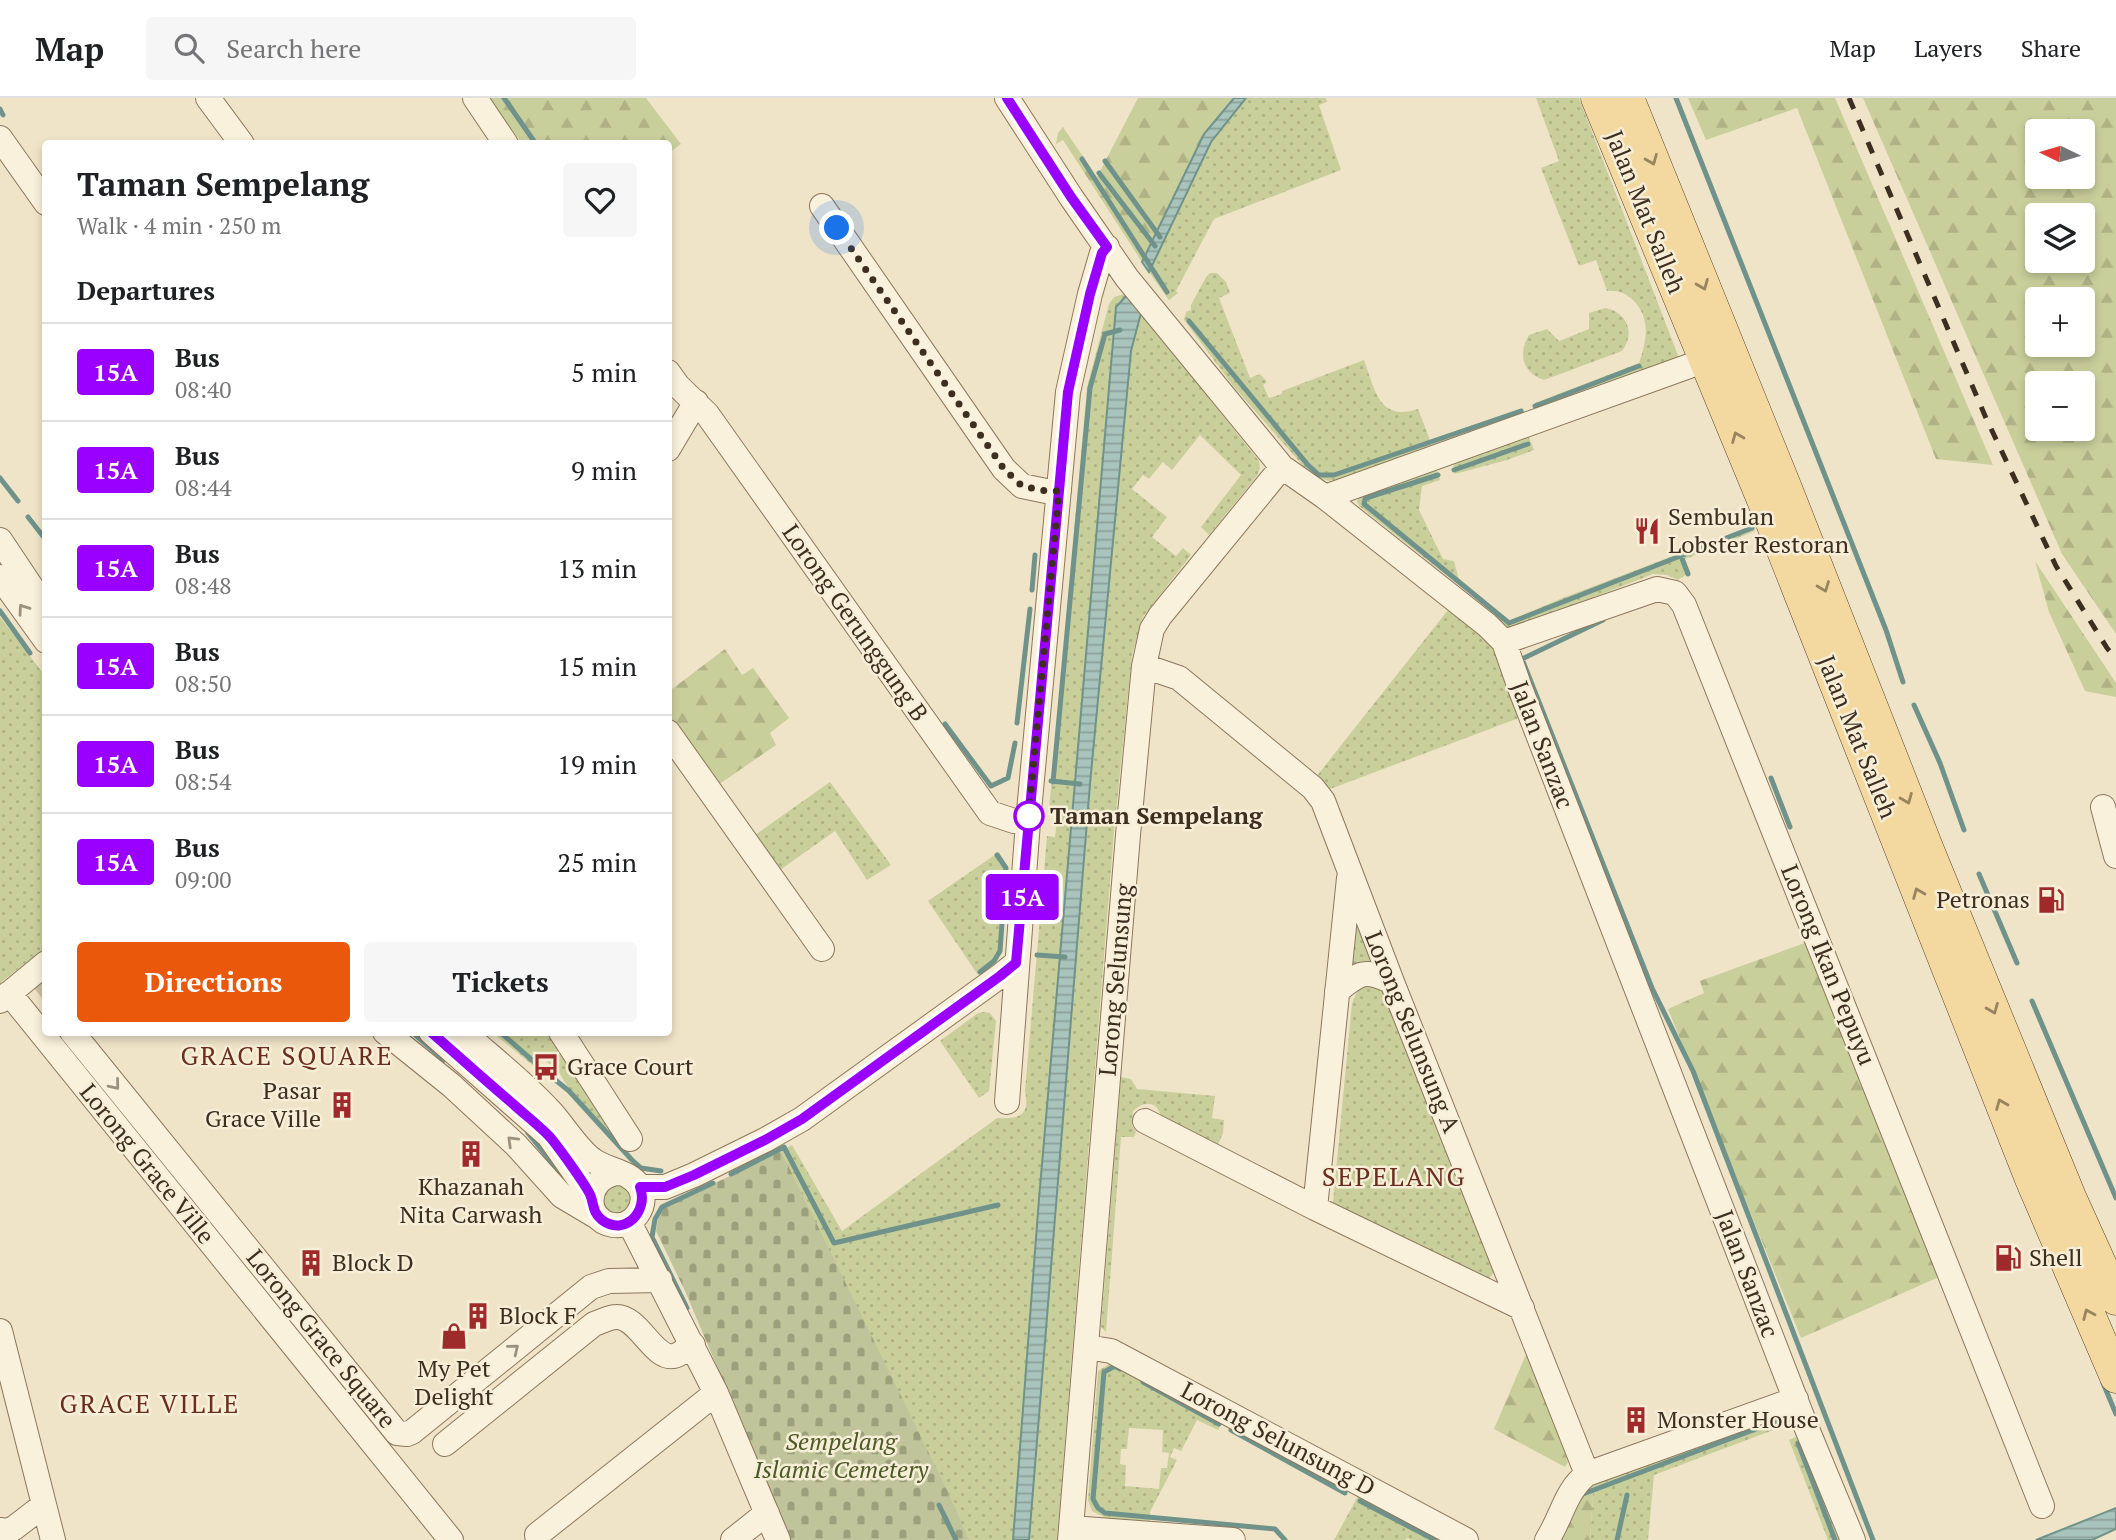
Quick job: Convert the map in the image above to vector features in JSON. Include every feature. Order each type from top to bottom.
[{"type":"main road","name":"Jalan Mat Salleh","points":[[1597,98],[1706,359],[2031,1179],[2116,1377]]},
{"type":"main road","name":"Jalan Mat Salleh","points":[[1628,98],[1928,850],[2070,1197],[2116,1299]]},
{"type":"street","points":[[208,98],[239,140]]},
{"type":"street","points":[[475,98],[503,140]]},
{"type":"street","name":"Jalan Sanzac","points":[[1007,98],[1127,278],[1282,467],[1325,497],[1488,625],[1504,642],[1853,1540]]},
{"type":"street","points":[[0,138],[42,197]]},
{"type":"street","points":[[822,206],[1004,469],[1022,486],[1059,491]]},
{"type":"street","points":[[1007,1102],[1028,822],[1068,392],[1090,294],[1102,253],[1107,247]]},
{"type":"street","points":[[1325,497],[1706,359]]},
{"type":"street","name":"Lorong Gerunggung B","points":[[672,378],[696,402],[990,813],[1014,821],[1028,822]]},
{"type":"street","points":[[672,442],[696,402]]},
{"type":"street","name":"Lorong Selunsung","points":[[1071,1534],[1144,666],[1152,629],[1160,616],[1282,467]]},
{"type":"street","points":[[0,540],[42,602]]},
{"type":"street","points":[[0,577],[42,635]]},
{"type":"street","name":"Lorong Ikan Pepuyu","points":[[1504,642],[1657,589],[1675,593],[1684,606],[2042,1506]]},
{"type":"street","name":"Lorong Selunsung A","points":[[1144,666],[1179,678],[1312,788],[1323,801],[1587,1474]]},
{"type":"street","points":[[672,738],[822,949]]},
{"type":"street","points":[[2103,807],[2116,856]]},
{"type":"street","points":[[1315,1208],[1349,871]]},
{"type":"street","points":[[595,1207],[594,1188],[605,1176],[665,1187],[765,1140],[802,1119],[1016,963]]},
{"type":"street","points":[[17,999],[42,968]]},
{"type":"street","points":[[1337,991],[1356,975],[1376,974],[1392,982]]},
{"type":"street","name":"Lorong Grace Ville","points":[[17,999],[42,1030]]},
{"type":"street","name":"Lorong Grace Ville","points":[[47,1036],[451,1540]]},
{"type":"street","name":"Lorong Grace Square","points":[[75,1036],[397,1433],[412,1432],[590,1287],[609,1281],[660,1280]]},
{"type":"street","points":[[390,1036],[451,1085],[516,1144],[562,1196],[595,1207]]},
{"type":"street","points":[[436,1036],[549,1136],[595,1207],[614,1225],[629,1222],[643,1203],[630,1180],[592,1160],[549,1110],[467,1036]]},
{"type":"street","points":[[564,1036],[631,1139]]},
{"type":"street","points":[[1145,1121],[1315,1208],[1522,1308]]},
{"type":"street","points":[[629,1222],[716,1393],[778,1540]]},
{"type":"street","points":[[445,1444],[594,1324],[616,1317],[626,1320],[666,1356],[674,1357],[693,1345]]},
{"type":"street","points":[[0,1331],[53,1540]]},
{"type":"street","name":"Lorong Selunsung D","points":[[1087,1347],[1111,1351],[1466,1540]]},
{"type":"street","points":[[537,1535],[716,1393]]},
{"type":"street","points":[[1547,1540],[1576,1482],[1587,1474],[1796,1399]]},
{"type":"street","points":[[0,1530],[9,1531],[44,1505]]},
{"type":"street","points":[[733,1540],[766,1513]]},
{"type":"street","points":[[1071,1534],[1233,1540]]},
{"type":"green space","points":[[488,98],[646,98],[681,144],[672,151],[672,140],[520,140]]},
{"type":"green space","points":[[1138,98],[1234,98],[1204,134],[1142,262],[1063,140],[1056,144],[1058,133],[1063,127],[1097,177]]},
{"type":"green space","points":[[1246,98],[1326,98],[1327,102],[1319,105],[1341,170],[1214,219],[1176,291],[1178,293],[1169,300],[1149,272],[1211,142]]},
{"type":"green space","points":[[1536,98],[1579,98],[1679,358],[1537,410],[1535,403],[1639,363],[1646,330],[1643,314],[1633,300],[1621,293],[1607,291],[1596,260],[1579,266],[1541,168],[1559,161]]},
{"type":"green space","points":[[1688,98],[1835,98],[1993,465],[1936,459],[1797,108],[1706,140]]},
{"type":"green space","points":[[1863,98],[2116,98],[2116,634],[2062,554]]},
{"type":"green space","points":[[1210,273],[1217,273],[1226,282],[1230,293],[1219,298],[1250,378],[1260,374],[1267,382],[1263,385],[1269,398],[1364,360],[1380,401],[1395,411],[1418,409],[1430,440],[1523,408],[1525,414],[1338,479],[1329,481],[1319,478],[1304,467],[1234,387],[1184,320],[1186,312],[1191,310],[1191,305]]},
{"type":"green space","points":[[1127,295],[1116,307],[1039,1199],[1013,1540],[969,1540],[781,1151],[792,1145],[842,1231],[997,1118],[1012,1118],[1024,1111],[1047,836],[1055,837],[1058,813],[1049,810],[1087,387],[1109,304],[1114,297]]},
{"type":"green space","points":[[1605,308],[1619,314],[1627,324],[1628,337],[1622,351],[1544,380],[1531,373],[1523,355],[1529,335],[1547,329],[1559,341],[1589,329],[1589,313]]},
{"type":"green space","points":[[1141,313],[1259,461],[1260,468],[1257,476],[1209,535],[1201,527],[1241,475],[1200,435],[1172,470],[1163,462],[1149,479],[1143,475],[1132,489],[1167,517],[1152,537],[1176,556],[1183,548],[1191,555],[1143,617],[1132,655],[1114,832],[1057,1540],[1029,1540],[1090,784],[1131,351]]},
{"type":"green space","points":[[1528,435],[1534,450],[1455,474],[1453,467],[1457,460]]},
{"type":"green space","points":[[1436,469],[1440,480],[1422,486],[1419,510],[1443,559],[1454,561],[1459,580],[1509,621],[1752,526],[1755,531],[1685,559],[1690,572],[1678,580],[1667,575],[1653,574],[1523,625],[1507,627],[1493,618],[1495,614],[1359,506],[1357,501],[1360,497]]},
{"type":"green space","points":[[2035,561],[2116,683],[2116,697],[2085,691],[2049,612]]},
{"type":"green space","points":[[1448,610],[1491,643],[1519,718],[1330,789],[1316,777]]},
{"type":"green space","points":[[0,617],[42,672],[42,950],[0,983]]},
{"type":"green space","points":[[725,649],[742,675],[753,668],[789,718],[770,733],[776,745],[718,785],[672,722],[672,689]]},
{"type":"green space","points":[[830,782],[891,865],[867,880],[835,831],[780,870],[755,835]]},
{"type":"green space","points":[[999,852],[1008,867],[1001,952],[993,963],[978,975],[928,901]]},
{"type":"green space","points":[[1358,921],[1377,964],[1352,970],[1356,923]]},
{"type":"green space","points":[[1810,941],[1939,1277],[1801,1338],[1668,1009],[1704,993],[1700,981]]},
{"type":"green space","points":[[1371,983],[1384,990],[1493,1268],[1494,1272],[1489,1279],[1335,1206],[1333,1202],[1352,1003],[1358,989]]},
{"type":"green space","points":[[983,1012],[990,1013],[996,1021],[989,1091],[979,1098],[940,1041]]},
{"type":"green space","points":[[497,1036],[553,1036],[620,1141],[617,1142],[570,1090],[560,1074],[544,1059],[536,1068]]},
{"type":"green space","points":[[1121,1077],[1131,1079],[1137,1089],[1215,1096],[1212,1118],[1224,1120],[1223,1133],[1217,1147],[1161,1117],[1154,1105],[1142,1105],[1133,1111],[1132,1126],[1136,1132],[1134,1137],[1121,1137],[1106,1332],[1101,1327]]},
{"type":"green space","name":"Sempelang Islamic Cemetery","points":[[781,1151],[969,1540],[790,1540],[685,1291],[656,1231],[664,1208]]},
{"type":"green space","points":[[622,1182],[634,1197],[626,1214],[607,1212],[601,1194],[604,1188]]},
{"type":"green space","points":[[1527,1352],[1568,1462],[1565,1467],[1494,1429]]},
{"type":"green space","points":[[1111,1363],[1222,1422],[1218,1430],[1197,1420],[1181,1451],[1174,1448],[1170,1457],[1177,1460],[1150,1512],[1150,1521],[1106,1518],[1092,1511],[1088,1500],[1098,1371]],"holes":[[[1129,1428],[1163,1430],[1162,1452],[1169,1453],[1167,1468],[1161,1468],[1159,1489],[1125,1486],[1126,1465],[1120,1464],[1121,1449],[1127,1449]]]},
{"type":"green space","points":[[1787,1414],[1793,1420],[1784,1426],[1654,1475],[1648,1540],[1590,1540],[1594,1481]]},
{"type":"green space","points":[[1805,1433],[1847,1540],[1828,1540],[1789,1440]]},
{"type":"green space","points":[[1594,1481],[1590,1540],[1556,1540],[1573,1500]]},
{"type":"green space","points":[[1358,1496],[1440,1540],[1334,1540]]},
{"type":"water","points":[[1234,98],[1246,98],[1211,142],[1149,272],[1142,262],[1204,134]]},
{"type":"water","points":[[1127,295],[1141,313],[1131,351],[1090,784],[1029,1540],[1013,1540],[1039,1199],[1116,307]]},
{"type":"water","points":[[2116,1508],[2116,1529],[2092,1540],[2036,1540]]},
{"type":"waterway","points":[[504,98],[533,140]]},
{"type":"waterway","points":[[1676,98],[1886,630],[1903,682]]},
{"type":"waterway","points":[[0,109],[3,115]]},
{"type":"waterway","points":[[1082,159],[1167,292]]},
{"type":"waterway","points":[[1105,161],[1160,237]]},
{"type":"waterway","points":[[1099,173],[1155,246]]},
{"type":"waterway","points":[[1189,321],[1319,475],[1334,475],[1521,411]]},
{"type":"waterway","points":[[1053,782],[1090,388],[1105,334],[1120,330]]},
{"type":"waterway","points":[[1535,406],[1639,366]]},
{"type":"waterway","points":[[1454,470],[1528,444]]},
{"type":"waterway","points":[[1438,475],[1369,497],[1364,504],[1509,623],[1752,528]]},
{"type":"waterway","points":[[0,478],[18,501]]},
{"type":"waterway","points":[[28,517],[42,535]]},
{"type":"waterway","points":[[1032,590],[1035,555]]},
{"type":"waterway","points":[[1681,556],[1688,574]]},
{"type":"waterway","points":[[1017,723],[1030,609]]},
{"type":"waterway","points":[[0,611],[30,653]]},
{"type":"waterway","points":[[1603,620],[1522,659],[1652,988],[1693,1071],[1873,1540]]},
{"type":"waterway","points":[[1914,705],[1940,763],[1964,830]]},
{"type":"waterway","points":[[945,724],[991,786],[1008,778],[1015,743]]},
{"type":"waterway","points":[[1771,778],[1790,827]]},
{"type":"waterway","points":[[1051,781],[1080,784]]},
{"type":"waterway","points":[[980,972],[994,961],[1000,951],[1006,868],[997,855]]},
{"type":"waterway","points":[[1979,874],[2017,963]]},
{"type":"waterway","points":[[1037,955],[1065,957]]},
{"type":"waterway","points":[[2032,1001],[2116,1198]]},
{"type":"waterway","points":[[417,1036],[444,1060]]},
{"type":"waterway","points":[[505,1036],[540,1067]]},
{"type":"waterway","points":[[553,1078],[569,1091],[641,1168],[661,1171]]},
{"type":"waterway","points":[[528,1133],[561,1174]]},
{"type":"waterway","points":[[731,1174],[784,1147],[834,1243],[998,1205]]},
{"type":"waterway","points":[[687,1308],[652,1237],[655,1219],[662,1207],[713,1183]]},
{"type":"waterway","points":[[1120,1369],[1115,1366],[1104,1372],[1093,1499],[1098,1508],[1105,1513],[1275,1529],[1285,1540]]},
{"type":"waterway","points":[[1143,1382],[1219,1424]]},
{"type":"waterway","points":[[2103,1383],[2116,1414]]},
{"type":"waterway","points":[[1580,1497],[1782,1419],[1786,1420]]},
{"type":"waterway","points":[[1231,1430],[1345,1493]]},
{"type":"waterway","points":[[1798,1443],[1835,1540]]},
{"type":"waterway","points":[[1617,1540],[1627,1495]]},
{"type":"waterway","points":[[1360,1501],[1435,1540]]},
{"type":"waterway","points":[[939,1505],[956,1540]]},
{"type":"tunnel","points":[[38,993],[42,990]]},
{"type":"railway","points":[[1849,98],[1986,418],[2056,566],[2116,659]]},
{"type":"bus line","name":"15A","points":[[436,1036],[549,1136],[591,1196],[594,1212],[599,1218],[606,1223],[622,1225],[636,1217],[640,1210],[643,1203],[640,1187],[665,1187],[694,1175],[802,1119],[1016,963],[1068,392],[1090,294],[1102,253],[1107,247],[1095,233],[1007,98]]},
{"type":"place","name":"Sembulan Lobster Restoran","points":[[1647,531]]},
{"type":"place","name":"Taman Sempelang","points":[[1029,816]]},
{"type":"place","name":"Petronas","points":[[2051,900]]},
{"type":"place","name":"Grace Court","points":[[546,1067]]},
{"type":"place","name":"Pasar Grace Ville","points":[[342,1105]]},
{"type":"place","name":"Khazanah Nita Carwash","points":[[471,1154]]},
{"type":"place","name":"Shell","points":[[2008,1258]]},
{"type":"place","name":"Block D","points":[[311,1263]]},
{"type":"place","name":"Block F","points":[[478,1316]]},
{"type":"place","name":"My Pet Delight","points":[[454,1336]]},
{"type":"place","name":"Monster House","points":[[1636,1420]]},
{"type":"district","name":"GRACE SQUARE","points":[[287,1056]]},
{"type":"district","name":"SEPELANG","points":[[1394,1177]]},
{"type":"district","name":"GRACE VILLE","points":[[150,1404]]},
{"type":"route","points":[[837,228],[1004,469],[1022,486],[1059,491],[1028,822],[1029,816]]}]
